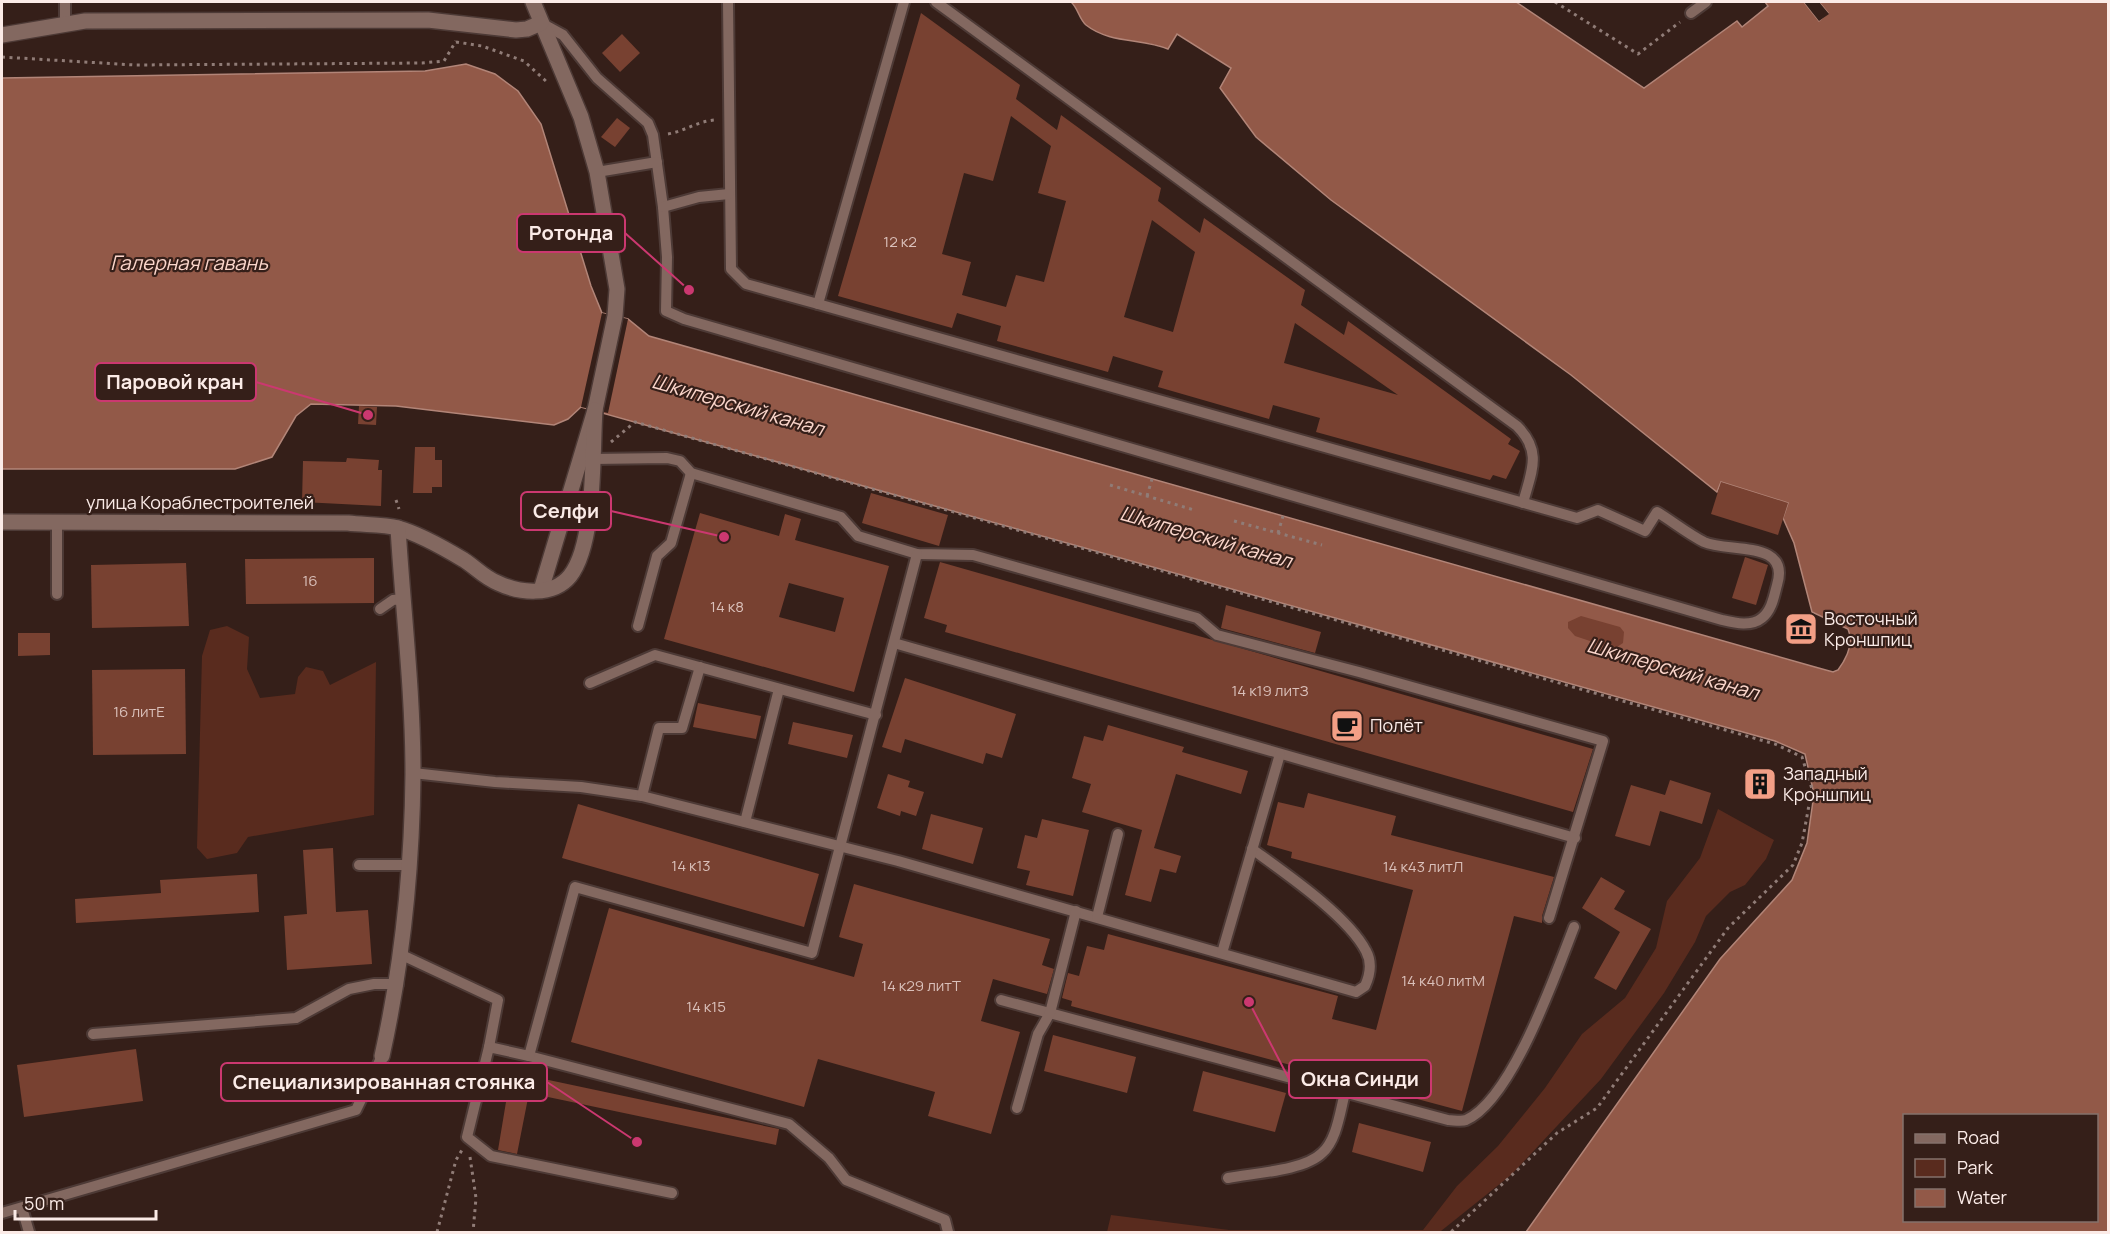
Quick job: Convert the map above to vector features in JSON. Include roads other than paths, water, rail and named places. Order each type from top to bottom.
[{"type":"street","points":[[533,2],[581,117],[597,172],[617,290],[615,316],[595,411],[541,590]]},
{"type":"street","points":[[2,35],[85,21],[428,20],[516,30],[527,29],[541,23]]},
{"type":"street","points":[[398,528],[463,560],[497,583],[527,592],[557,585],[570,576],[584,545],[589,518],[595,411]]},
{"type":"street","name":"улица Кораблестроителей","points":[[2,522],[348,524],[398,528]]},
{"type":"street","points":[[382,1056],[402,955],[410,865],[413,773],[398,528]]},
{"type":"lane","points":[[64,2],[65,25]]},
{"type":"lane","points":[[541,23],[563,35],[597,78],[641,114],[653,135],[668,256],[666,311],[684,319],[1722,620],[1751,623],[1762,618],[1771,607],[1780,568],[1766,553],[1748,548],[1725,549],[1704,542],[1657,512],[1645,531],[1598,510],[1577,518],[747,284],[737,278],[731,269],[728,2]]},
{"type":"lane","points":[[818,304],[904,2]]},
{"type":"lane","points":[[936,2],[1517,426],[1528,437],[1534,452],[1523,503]]},
{"type":"lane","points":[[1691,13],[1706,2]]},
{"type":"lane","points":[[597,172],[657,162]]},
{"type":"lane","points":[[663,207],[699,197],[729,194]]},
{"type":"lane","points":[[592,459],[668,458],[680,461],[691,473],[842,517],[858,536],[917,554],[972,555],[1197,618],[1217,635],[1359,672],[1603,741],[1550,918]]},
{"type":"lane","points":[[638,626],[657,556],[671,543],[691,473]]},
{"type":"lane","points":[[57,522],[57,594]]},
{"type":"lane","points":[[529,1056],[575,887],[812,953],[843,846],[917,554]]},
{"type":"lane","points":[[380,609],[393,600],[403,599]]},
{"type":"lane","points":[[894,643],[1575,838]]},
{"type":"lane","points":[[590,682],[655,655],[876,715]]},
{"type":"lane","points":[[642,796],[659,728],[682,728],[700,667]]},
{"type":"lane","points":[[745,822],[779,689]]},
{"type":"lane","points":[[1222,953],[1280,754]]},
{"type":"lane","points":[[413,773],[495,782],[581,787],[642,796],[843,846],[1356,992],[1365,986],[1370,970],[1367,952],[1351,930],[1292,878],[1252,849]]},
{"type":"lane","points":[[1096,917],[1118,834]]},
{"type":"lane","points":[[359,865],[410,865]]},
{"type":"lane","points":[[1017,1108],[1038,1034],[1050,1012],[1076,911]]},
{"type":"lane","points":[[1001,1000],[1448,1120],[1464,1121],[1474,1115],[1504,1082],[1525,1045],[1574,927]]},
{"type":"lane","points":[[402,955],[498,1000],[467,1137],[491,1156],[672,1193]]},
{"type":"lane","points":[[93,1034],[296,1018],[349,989],[374,984],[398,984]]},
{"type":"lane","points":[[489,1047],[789,1124],[829,1158],[846,1180],[945,1220],[948,1233]]},
{"type":"lane","points":[[2,1213],[356,1110],[382,1056]]},
{"type":"lane","points":[[1228,1178],[1306,1164],[1323,1153],[1334,1134],[1345,1093]]},
{"type":"lane","points":[[22,1208],[28,1233]]},
{"type":"water","points":[[1071,2],[1516,2],[1644,88],[1737,21],[1742,27],[1768,6],[1765,2],[1804,2],[1819,21],[1828,13],[1819,2],[2108,2],[2108,1232],[1526,1232],[1720,959],[1792,880],[1807,843],[1814,794],[1805,754],[1775,741],[581,407],[568,419],[554,425],[396,406],[311,404],[296,416],[272,457],[235,469],[2,469],[2,78],[425,71],[466,64],[495,74],[518,91],[541,124],[591,286],[602,313],[628,319],[649,336],[1815,667],[1833,672],[1838,670],[1849,650],[1850,634],[1848,629],[1812,612],[1794,543],[1783,518],[1788,503],[1721,482],[1717,492],[1571,375],[1331,200],[1256,137],[1220,88],[1231,68],[1177,34],[1168,49],[1105,35],[1095,31],[1082,20]]},
{"type":"place","name":"Ротонда","points":[[689,290]]},
{"type":"place","name":"Паровой кран","points":[[368,415]]},
{"type":"place","name":"Селфи","points":[[724,537]]},
{"type":"place","name":"Восточный Кроншпиц","points":[[1801,629]]},
{"type":"place","name":"Полёт","points":[[1347,726]]},
{"type":"place","name":"Западный Кроншпиц","points":[[1760,784]]},
{"type":"place","name":"Окна Синди","points":[[1249,1002]]},
{"type":"place","name":"Специализированная стоянка","points":[[637,1142]]},
{"type":"water label","name":"Галерная гавань","points":[[189,263]]},
{"type":"water label","name":"Шкиперский канал","points":[[738,405]]},
{"type":"water label","name":"Шкиперский канал","points":[[1206,537]]},
{"type":"water label","name":"Шкиперский канал","points":[[1673,669]]}]
